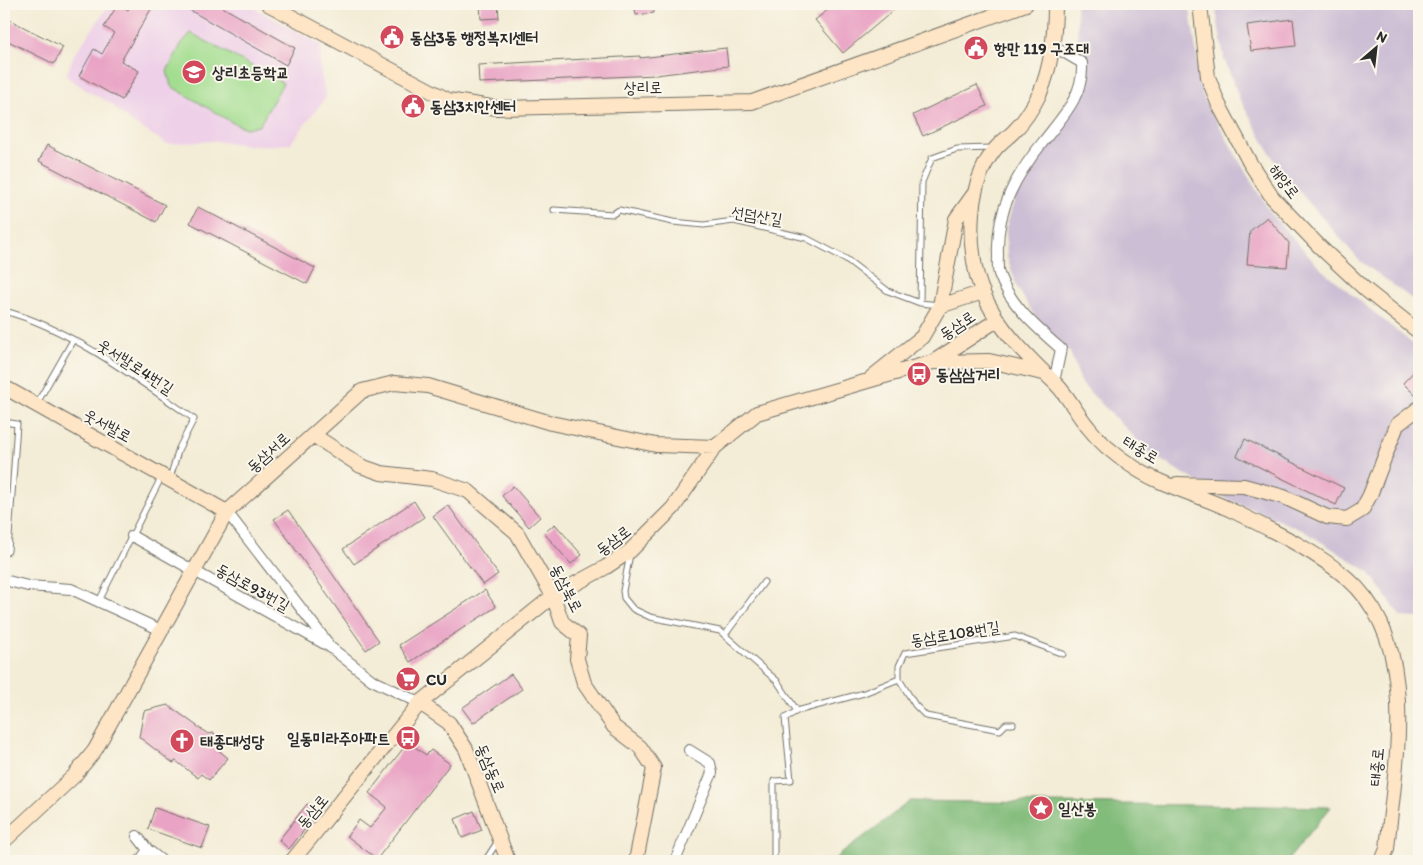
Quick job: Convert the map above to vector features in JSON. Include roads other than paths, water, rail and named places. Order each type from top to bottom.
[{"type":"street","name":"상리로","points":[[268,4],[448,100],[497,108],[752,102],[1026,4]]},
{"type":"street","name":"태종로","points":[[1055,4],[1051,60],[1039,95],[1017,128],[996,148],[981,173],[974,194],[972,232],[974,262],[983,292],[997,320],[1020,350],[1066,394],[1086,426],[1108,449],[1135,469],[1233,511],[1327,562],[1349,580],[1385,628],[1393,655],[1398,694],[1388,839],[1382,861]]},
{"type":"street","name":"해양로","points":[[1200,4],[1208,77],[1218,103],[1250,164],[1272,197],[1320,248],[1366,290],[1419,332]]},
{"type":"street","points":[[933,362],[989,361],[1049,378],[1061,349],[1032,324],[1013,300],[999,273],[997,243],[1001,212],[1016,176],[1070,108],[1083,79],[1082,63],[1053,46]]},
{"type":"street","points":[[868,381],[922,337],[940,306],[956,218],[974,194]]},
{"type":"street","points":[[940,306],[983,292]]},
{"type":"street","name":"동삼로","points":[[292,861],[420,703],[553,596],[606,567],[630,551],[673,508],[714,447],[757,413],[933,362],[997,320]]},
{"type":"street","name":"동삼서로","points":[[4,841],[74,776],[95,750],[163,631],[227,512],[362,391],[394,384],[428,386],[551,423],[656,445],[714,447]]},
{"type":"street","name":"웃서발로","points":[[4,387],[227,512]]},
{"type":"street","points":[[1168,483],[1244,486],[1284,497],[1327,517],[1347,519],[1362,510],[1370,495],[1397,425],[1419,408]]},
{"type":"street","name":"동삼북로","points":[[314,435],[361,466],[380,473],[432,479],[468,491],[517,533],[553,596],[562,622],[580,636],[577,659],[584,683],[614,727],[640,747],[654,768],[636,861]]},
{"type":"street","points":[[1233,511],[1244,486]]},
{"type":"street","points":[[227,512],[330,647]]},
{"type":"street","name":"동삼로93번길","points":[[132,536],[330,647],[372,680],[420,703]]},
{"type":"street","points":[[4,580],[28,586],[71,590],[163,631]]},
{"type":"street","name":"동삼동로","points":[[420,703],[449,723],[466,749],[501,836],[508,861]]},
{"type":"street","points":[[675,861],[712,773],[710,763],[689,750]]},
{"type":"street","points":[[138,836],[148,850],[162,861]]},
{"type":"street","points":[[140,861],[148,850]]},
{"type":"lane","points":[[920,303],[922,182],[932,158],[957,149],[996,148]]},
{"type":"lane","name":"선덤산길","points":[[554,210],[613,214],[619,210],[673,222],[704,225],[734,221],[779,230],[806,238],[846,259],[888,291],[920,303],[940,306]]},
{"type":"lane","name":"웃서발로4번길","points":[[4,311],[31,318],[73,340],[140,380],[194,419],[166,478]]},
{"type":"lane","points":[[36,406],[73,340]]},
{"type":"lane","points":[[4,422],[17,424],[8,551],[4,554]]},
{"type":"lane","points":[[99,601],[132,536],[166,478]]},
{"type":"lane","points":[[630,551],[623,591],[624,598],[633,609],[650,617],[715,628],[777,681],[797,711]]},
{"type":"lane","points":[[725,635],[764,582]]},
{"type":"lane","name":"동삼로108번길","points":[[899,679],[899,666],[904,652],[1015,636],[1063,654]]},
{"type":"lane","points":[[774,859],[774,781],[791,780],[785,718],[797,711],[864,693],[899,679],[915,705],[926,716],[1000,730],[1006,724],[1013,724]]},
{"type":"lane","points":[[485,861],[501,836]]},
{"type":"place","name":"동삼3동 행정복지센터","points":[[392,37]]},
{"type":"place","name":"항만 119 구조대","points":[[976,48]]},
{"type":"place","name":"상리초등학교","points":[[194,72]]},
{"type":"place","name":"동삼3치안센터","points":[[413,106]]},
{"type":"place","name":"동삼삼거리","points":[[919,374]]},
{"type":"place","name":"CU","points":[[408,679]]},
{"type":"place","name":"일동미라주아파트","points":[[408,738]]},
{"type":"place","name":"태종대성당","points":[[182,741]]},
{"type":"place","name":"일산봉","points":[[1041,808]]}]
